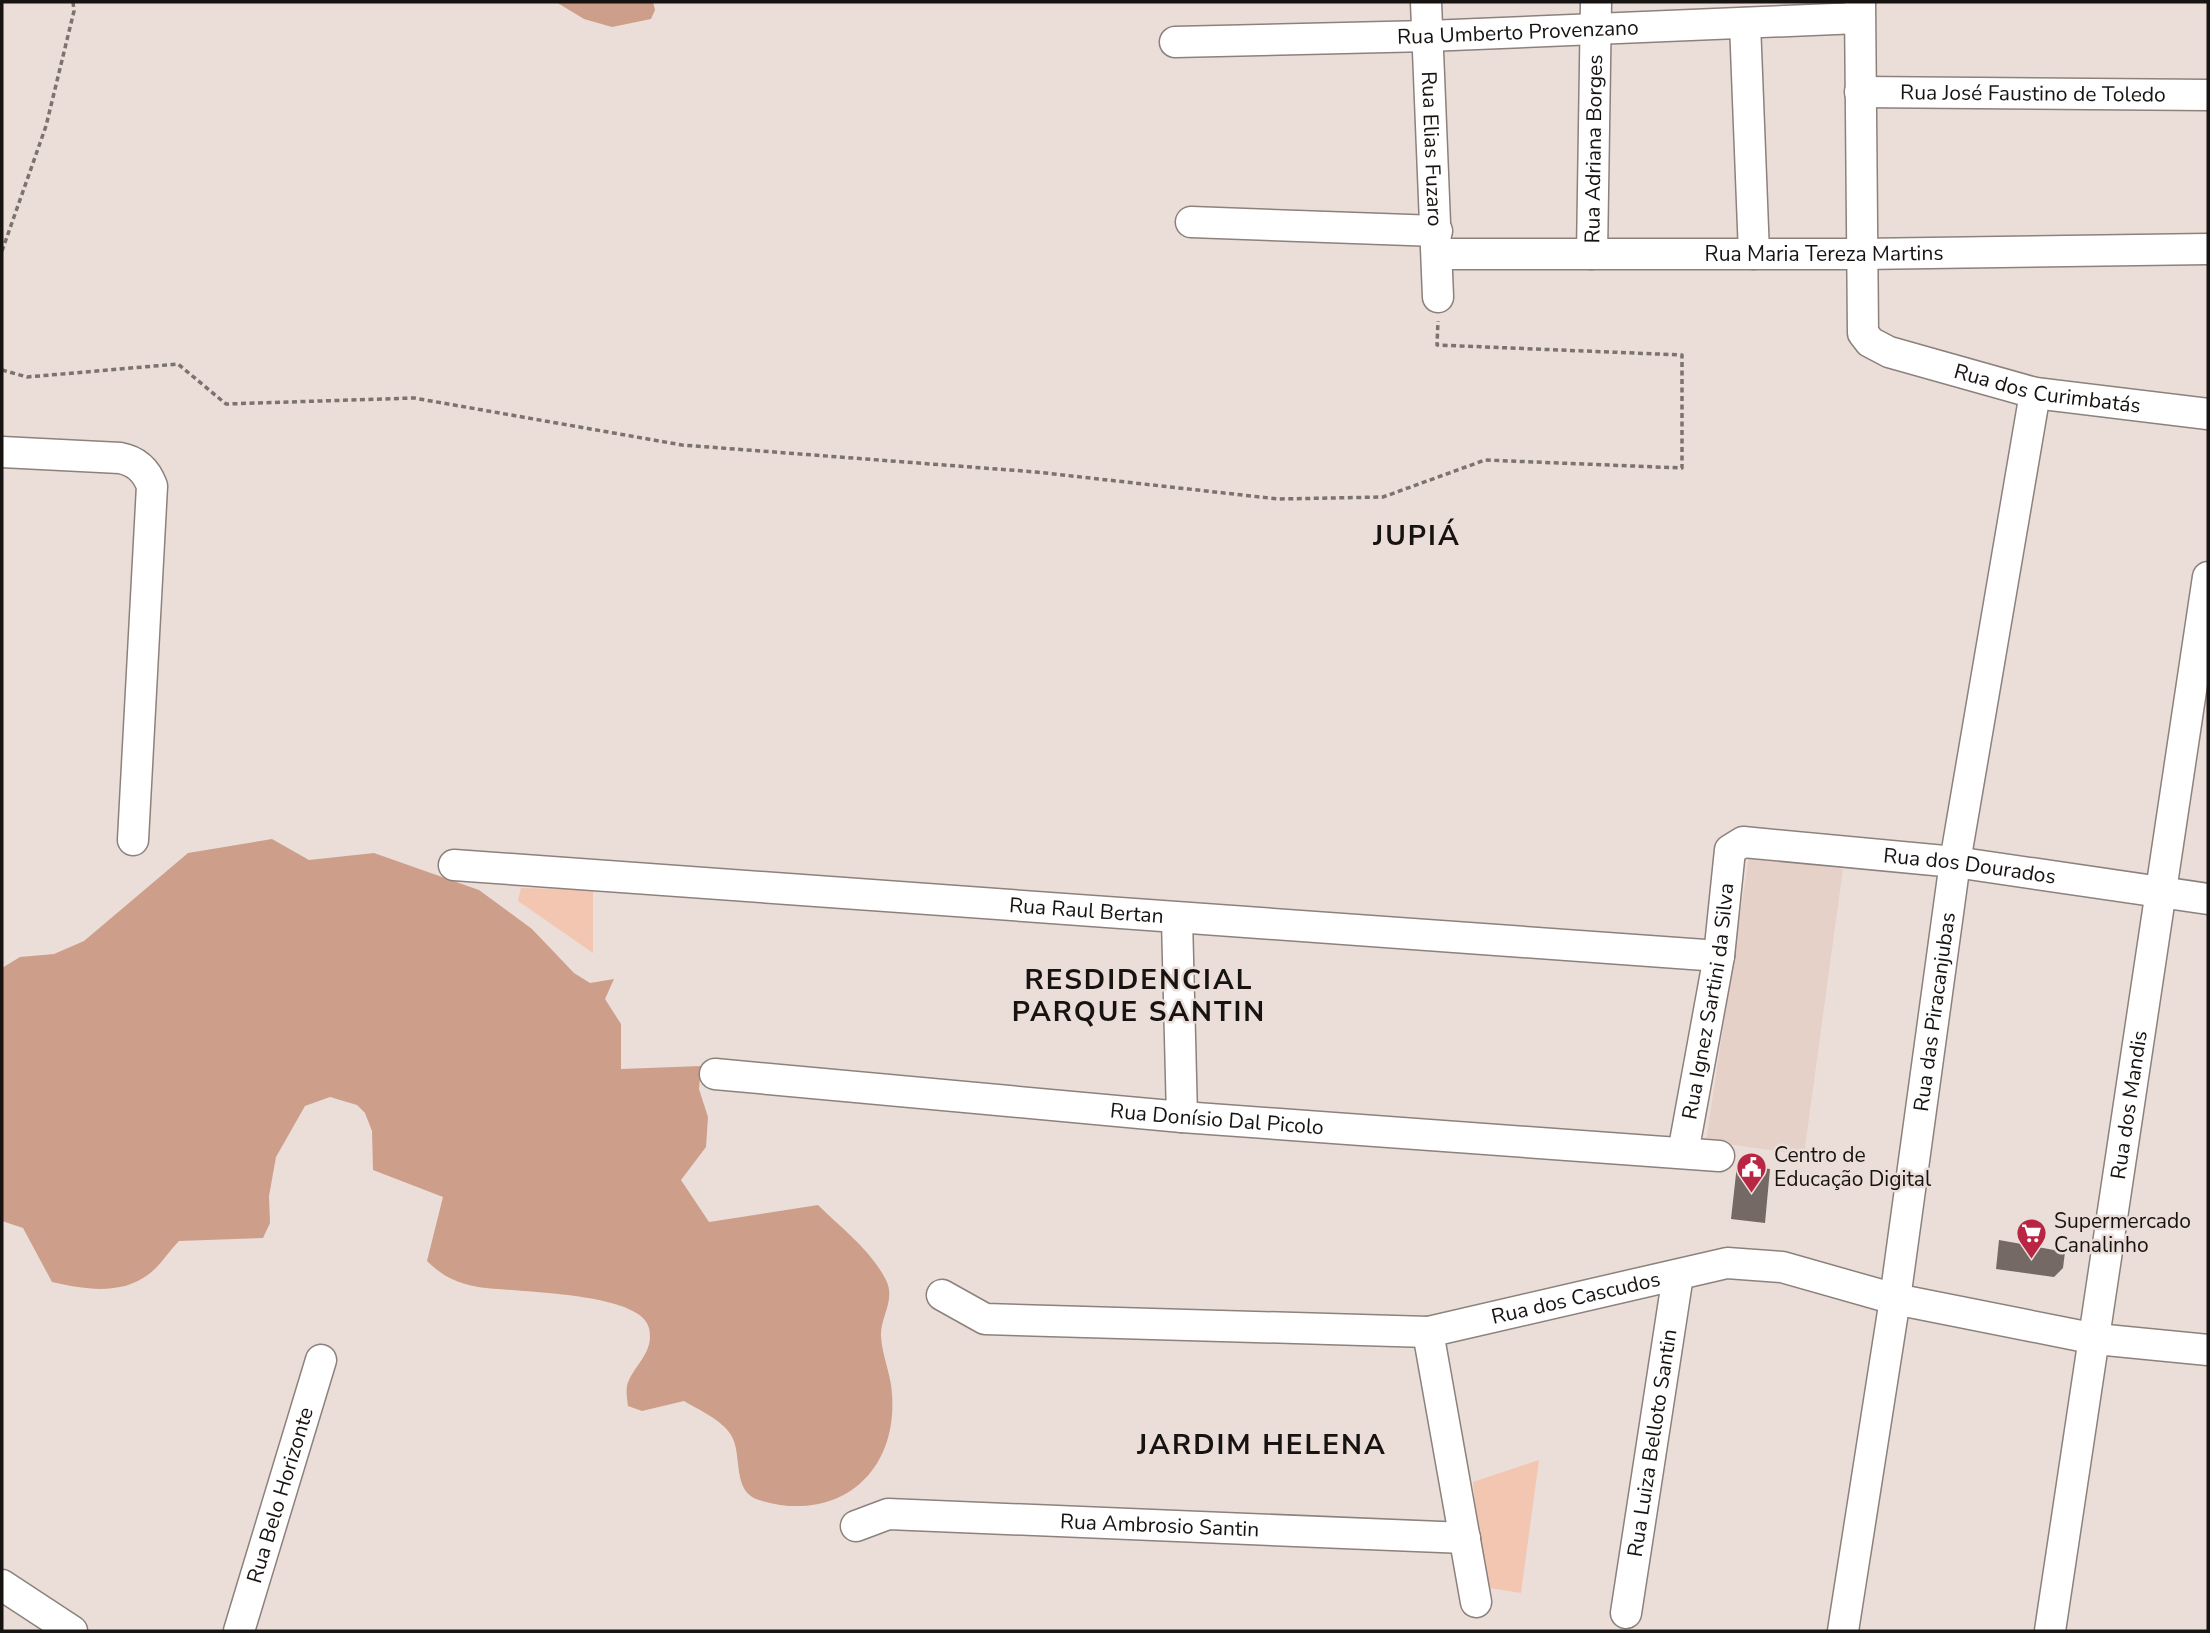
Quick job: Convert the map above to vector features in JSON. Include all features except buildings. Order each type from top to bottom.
[{"type":"street","name":"Rua Elias Fuzaro","points":[[1426,2],[1438,243],[1438,297]]},
{"type":"street","name":"Rua Umberto Provenzano","points":[[1175,42],[1428,36],[1596,15],[1745,23],[1860,10]]},
{"type":"street","points":[[1860,10],[1861,254]]},
{"type":"street","name":"Rua Adriana Borges","points":[[1592,254],[1596,15]]},
{"type":"street","points":[[1745,23],[1754,254]]},
{"type":"street","name":"Rua José Faustino de Toledo","points":[[1860,92],[2208,95]]},
{"type":"street","name":"Rua Maria Tereza Martins","points":[[1191,222],[1592,254],[1861,254],[2208,249]]},
{"type":"street","name":"Rua dos Curimbatás","points":[[1861,254],[1863,333],[1870,342],[1889,352],[2035,393],[2208,414]]},
{"type":"street","name":"Rua das Piracanjubas","points":[[1843,1631],[1895,1299],[1955,862],[2035,393]]},
{"type":"street","points":[[2,452],[128,460],[143,470],[152,486],[133,840]]},
{"type":"street","name":"Rua dos Mandis","points":[[2050,1631],[2096,1339],[2208,577]]},
{"type":"street","name":"Rua dos Dourados","points":[[1730,850],[1744,842],[1752,842],[1955,862],[2208,899]]},
{"type":"street","name":"Rua Ignez Sartini da Silva","points":[[1683,1153],[1718,956],[1730,850]]},
{"type":"street","name":"Rua Raul Bertan","points":[[454,865],[1718,956]]},
{"type":"street","points":[[1177,919],[1182,1116]]},
{"type":"street","name":"Rua Donísio Dal Picolo","points":[[715,1074],[1182,1116],[1719,1156]]},
{"type":"street","name":"Rua dos Cascudos","points":[[942,1295],[985,1319],[1428,1332],[1727,1263],[1783,1267],[1895,1299],[2096,1339],[2208,1350]]},
{"type":"street","name":"Rua Luiza Belloto Santin","points":[[1626,1613],[1678,1275]]},
{"type":"street","points":[[1428,1332],[1476,1601]]},
{"type":"street","name":"Rua Belo Horizonte","points":[[239,1631],[321,1360]]},
{"type":"street","name":"Rua Ambrosio Santin","points":[[856,1526],[888,1514],[1465,1538]]},
{"type":"street","points":[[2,1585],[72,1631]]},
{"type":"path","points":[[2,251],[46,126],[74,11],[73,2]]},
{"type":"path","points":[[2,370],[27,377],[178,364],[226,404],[414,398],[682,445],[1036,472],[1278,499],[1383,498],[1485,460],[1682,468],[1682,355],[1437,345],[1438,297]]},
{"type":"shaded area","points":[[556,2],[653,2],[655,10],[651,19],[612,27],[584,19]]},
{"type":"shaded area","points":[[272,839],[309,860],[374,853],[479,890],[532,929],[574,973],[590,983],[614,979],[605,999],[621,1024],[621,1069],[701,1066],[699,1089],[708,1117],[706,1147],[681,1180],[709,1222],[818,1205],[864,1249],[880,1269],[889,1287],[889,1301],[881,1336],[892,1394],[891,1423],[885,1448],[873,1469],[857,1486],[837,1498],[813,1505],[787,1506],[750,1496],[741,1481],[731,1435],[716,1420],[684,1401],[642,1411],[628,1406],[628,1383],[647,1350],[650,1336],[649,1328],[640,1316],[622,1306],[598,1300],[473,1286],[454,1280],[437,1270],[427,1261],[443,1197],[373,1170],[372,1131],[365,1113],[357,1105],[330,1097],[305,1106],[276,1157],[269,1196],[270,1223],[263,1238],[179,1241],[153,1271],[126,1286],[102,1289],[52,1282],[23,1228],[2,1221],[2,968],[20,957],[54,954],[84,941],[188,853]]},
{"type":"shaded area","points":[[1749,856],[1843,869],[1804,1155],[1706,1141]]},
{"type":"shaded area","points":[[521,888],[593,890],[593,953],[518,901]]},
{"type":"shaded area","points":[[1539,1460],[1521,1593],[1483,1587],[1473,1482]]},
{"type":"place","name":"Centro de Educação Digital","points":[[1751,1194]]},
{"type":"place","name":"Supermercado Canalinho","points":[[2031,1260]]},
{"type":"district","name":"JUPIÁ","points":[[1417,536]]},
{"type":"district","name":"RESDIDENCIAL PARQUE SANTIN","points":[[1139,996]]},
{"type":"district","name":"JARDIM HELENA","points":[[1262,1445]]}]
